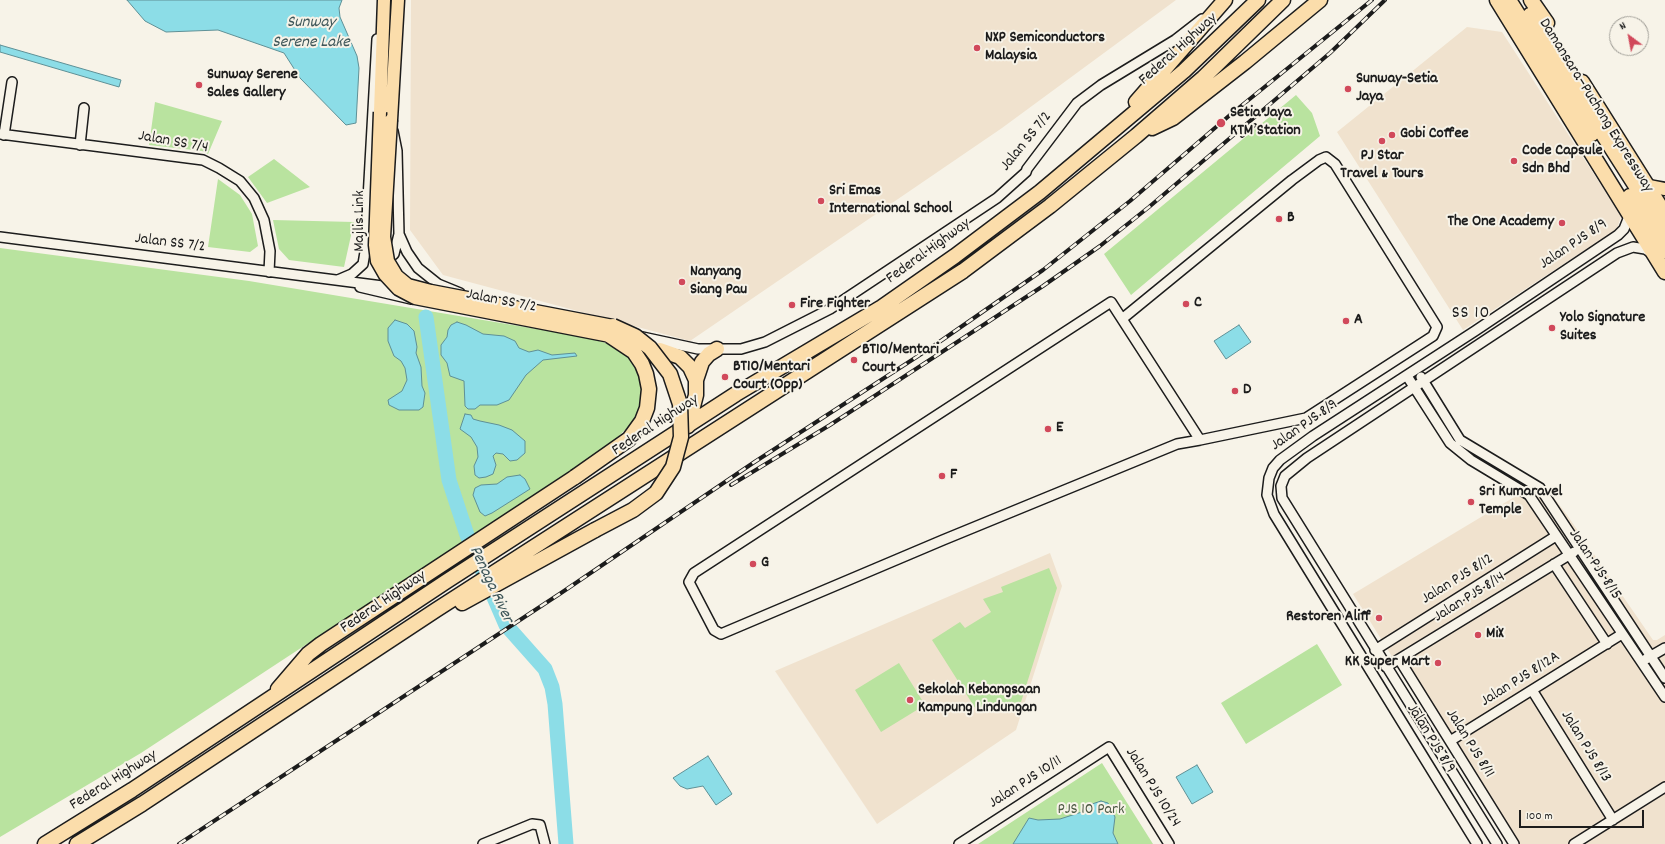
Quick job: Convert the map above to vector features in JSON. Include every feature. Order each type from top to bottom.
[{"type":"highway","points":[[1110,131],[1225,0]]},
{"type":"highway","name":"Federal Highway","points":[[45,844],[132,790],[266,703],[447,582],[736,394],[882,307],[949,260],[1040,192],[1110,131],[1184,71],[1258,0]]},
{"type":"highway","name":"Federal Highway","points":[[77,844],[148,800],[436,610],[956,276],[1050,206],[1136,136],[1203,78],[1283,0]]},
{"type":"highway","points":[[1136,136],[1173,118],[1245,62],[1320,0]]},
{"type":"highway","points":[[1497,0],[1630,214],[1659,253],[1665,272]]},
{"type":"highway","name":"Damansara–Puchong Expressway","points":[[1509,0],[1659,253]]},
{"type":"highway","name":"Damansara–Puchong Expressway","points":[[1520,0],[1563,66],[1600,130],[1665,232]]},
{"type":"highway","points":[[1531,0],[1649,186],[1665,214]]},
{"type":"highway","points":[[266,703],[308,654],[588,468],[633,434],[642,421],[647,408],[649,389],[646,374],[634,352],[612,331]]},
{"type":"highway","points":[[436,610],[460,604],[633,510],[656,493],[673,466],[681,430],[680,404],[675,385],[670,374],[650,348],[635,336],[612,331]]},
{"type":"highway","points":[[688,426],[696,395],[696,380],[702,362],[709,354],[717,349]]},
{"type":"highway","points":[[660,350],[680,357],[690,367],[696,380]]},
{"type":"main road","name":"Majlis Link","points":[[382,0],[380,112],[375,244],[377,261],[385,275],[398,289],[415,298],[612,331]]},
{"type":"main road","name":"Majlis Link","points":[[398,0],[384,237],[388,261],[397,276],[408,285],[431,292],[612,331]]},
{"type":"main road","points":[[1649,186],[1665,189]]},
{"type":"street","points":[[337,280],[352,274],[362,264],[367,221],[378,14],[382,0]]},
{"type":"street","name":"Jalan SS 7/2","points":[[0,237],[269,272],[385,285],[574,320],[640,337],[698,349],[742,349],[765,342],[830,309],[997,198],[1026,172],[1077,103],[1101,85],[1175,40],[1222,0]]},
{"type":"street","points":[[2,135],[12,82]]},
{"type":"street","points":[[80,145],[84,108]]},
{"type":"street","points":[[367,221],[368,239],[378,258],[389,258],[394,254],[399,234],[397,151],[391,120]]},
{"type":"street","name":"Jalan SS 7/4","points":[[2,135],[203,160],[240,181],[254,198],[264,220],[270,251],[269,272]]},
{"type":"street","points":[[1122,319],[1292,180],[1319,160],[1326,157],[1335,164],[1437,327],[1433,336],[1325,408],[1306,418],[1200,440],[1176,444],[1110,470],[731,634],[721,634],[714,630],[689,582],[694,573],[1111,302],[1200,440]]},
{"type":"street","name":"Jalan PJS 8/9","points":[[1477,844],[1274,514],[1267,495],[1269,478],[1273,468],[1280,460],[1618,235],[1624,229],[1630,214]]},
{"type":"street","points":[[399,234],[407,252],[418,268],[438,284],[487,304]]},
{"type":"street","name":"Jalan PJS 8/9","points":[[1496,844],[1282,498],[1281,486],[1285,476],[1293,468],[1621,251],[1633,247],[1659,253]]},
{"type":"street","name":"Jalan SS 7/2","points":[[337,280],[385,294],[660,350]]},
{"type":"street","name":"Jalan PJS 8/15","points":[[1416,370],[1460,440],[1540,488],[1665,678]]},
{"type":"street","name":"Jalan PJS 8/15","points":[[1407,376],[1450,443],[1471,460],[1529,495],[1665,697]]},
{"type":"street","points":[[1325,408],[1334,423]]},
{"type":"street","points":[[1267,495],[1281,486]]},
{"type":"street","name":"Jalan PJS 8/12","points":[[1375,650],[1556,536]]},
{"type":"street","points":[[1569,555],[1579,549]]},
{"type":"street","name":"Jalan PJS 8/14","points":[[1386,667],[1569,555]]},
{"type":"street","points":[[1554,564],[1607,644]]},
{"type":"street","points":[[1325,598],[1339,590]]},
{"type":"street","name":"Jalan PJS 8/12A","points":[[1450,741],[1622,634]]},
{"type":"street","points":[[1641,662],[1665,648]]},
{"type":"street","name":"Jalan PJS 8/11","points":[[1399,659],[1514,844]]},
{"type":"street","name":"Jalan PJS 8/13","points":[[1532,690],[1613,820]]},
{"type":"street","name":"Jalan PJS 10/11","points":[[959,844],[1109,747]]},
{"type":"street","name":"Jalan PJS 10/24","points":[[1109,747],[1169,844]]},
{"type":"street","points":[[1574,844],[1665,787]]},
{"type":"street","points":[[482,844],[532,824],[540,826],[545,844]]},
{"type":"shaded area","points":[[411,0],[1176,0],[1002,128],[690,341],[443,275],[410,230]]},
{"type":"shaded area","points":[[1467,27],[1502,32],[1621,216],[1617,229],[1463,330],[1337,132]]},
{"type":"shaded area","points":[[1541,481],[1567,515],[1653,640],[1657,640],[1665,635],[1665,844],[1509,844],[1353,594]]},
{"type":"shaded area","name":"Sekolah Kebangsaan Kampung Lindungan","points":[[1050,553],[1062,586],[1016,730],[877,824],[775,671]]},
{"type":"green space","points":[[1296,95],[1312,113],[1320,136],[1131,295],[1104,254]]},
{"type":"green space","points":[[155,102],[222,121],[208,154],[202,151],[149,145]]},
{"type":"green space","points":[[274,159],[310,187],[267,203],[248,177]]},
{"type":"green space","points":[[218,179],[240,195],[252,214],[258,246],[250,252],[208,247]]},
{"type":"green space","points":[[273,220],[354,222],[344,267],[289,260],[279,249]]},
{"type":"green space","points":[[0,248],[249,281],[585,337],[609,344],[625,352],[635,362],[644,387],[642,406],[636,419],[610,445],[141,753],[0,837]]},
{"type":"green space","points":[[1049,568],[1057,588],[1021,702],[977,711],[932,640],[960,622],[965,628],[991,612],[983,599],[1003,592],[1001,587]]},
{"type":"green space","points":[[1317,644],[1342,685],[1246,744],[1221,703]]},
{"type":"green space","points":[[899,663],[925,705],[881,732],[855,690]]},
{"type":"green space","name":"PJS 10 Park","points":[[1102,763],[1153,844],[978,844]]},
{"type":"water","name":"Sunway Serene Lake","points":[[127,0],[342,0],[339,8],[340,17],[357,56],[359,68],[356,123],[346,125],[300,78],[284,53],[218,30],[166,32],[145,21]]},
{"type":"water","points":[[0,45],[121,80],[119,87],[0,52]]},
{"type":"water","points":[[395,320],[407,324],[414,331],[417,347],[416,353],[421,367],[422,386],[425,393],[423,407],[419,410],[399,410],[389,405],[388,400],[402,391],[407,380],[405,368],[401,361],[394,356],[388,341],[388,328]]},
{"type":"water","points":[[457,322],[483,334],[504,336],[515,341],[519,348],[529,352],[538,350],[552,355],[575,353],[577,356],[543,360],[526,375],[509,400],[497,405],[480,405],[475,409],[468,409],[465,406],[464,381],[450,376],[447,363],[441,355],[441,345],[447,337],[448,330],[451,325]]},
{"type":"water","points":[[1239,325],[1251,342],[1226,359],[1214,341]]},
{"type":"water","points":[[465,414],[471,415],[473,419],[499,425],[512,430],[525,441],[525,453],[517,460],[510,461],[503,454],[496,453],[493,456],[496,465],[493,474],[479,478],[475,475],[474,466],[478,457],[477,447],[471,437],[460,429]]},
{"type":"water","points":[[520,475],[525,479],[530,489],[492,513],[485,516],[480,512],[473,495],[475,488],[481,485],[497,484],[507,477]]},
{"type":"water","points":[[708,756],[732,794],[716,805],[703,786],[687,789],[680,786],[673,778]]},
{"type":"water","points":[[1197,765],[1213,792],[1192,804],[1176,777]]},
{"type":"water","points":[[1101,801],[1108,803],[1115,817],[1113,833],[1118,844],[1013,844],[1029,818],[1038,820],[1060,819],[1085,811],[1092,804]]},
{"type":"waterway","name":"Penaga River","points":[[426,317],[449,480],[467,535],[506,625],[545,669],[552,687],[555,704],[566,844]]},
{"type":"railway","points":[[179,844],[561,593],[753,463],[932,347],[1043,270],[1130,201],[1230,115],[1372,0]]},
{"type":"railway","points":[[731,485],[830,425],[1043,286],[1100,246],[1149,207],[1330,53],[1385,0]]},
{"type":"railway","points":[[1242,136],[1255,125]]},
{"type":"place","name":"NXP Semiconductors Malaysia","points":[[977,48]]},
{"type":"place","name":"Sunway Serene Sales Gallery","points":[[199,85]]},
{"type":"place","name":"Sunway-Setia Jaya","points":[[1348,89]]},
{"type":"place","name":"Setia Jaya KTM Station","points":[[1221,123]]},
{"type":"place","name":"Gobi Coffee","points":[[1392,135]]},
{"type":"place","name":"PJ Star Travel & Tours","points":[[1382,141]]},
{"type":"place","name":"Code Capsule Sdn Bhd","points":[[1514,161]]},
{"type":"place","name":"Sri Emas International School","points":[[821,201]]},
{"type":"place","name":"B","points":[[1279,219]]},
{"type":"place","name":"The One Academy","points":[[1562,223]]},
{"type":"place","name":"Nanyang Siang Pau","points":[[682,282]]},
{"type":"place","name":"C","points":[[1186,304]]},
{"type":"place","name":"Fire Fighter","points":[[792,305]]},
{"type":"place","name":"A","points":[[1346,321]]},
{"type":"place","name":"Yolo Signature Suites","points":[[1552,328]]},
{"type":"place","name":"BT10/Mentari Court","points":[[854,360]]},
{"type":"place","name":"BT10/Mentari Court (Opp)","points":[[725,377]]},
{"type":"place","name":"D","points":[[1235,391]]},
{"type":"place","name":"E","points":[[1048,429]]},
{"type":"place","name":"F","points":[[942,476]]},
{"type":"place","name":"Sri Kumaravel Temple","points":[[1471,502]]},
{"type":"place","name":"G","points":[[753,564]]},
{"type":"place","name":"Restoren Aliff","points":[[1379,618]]},
{"type":"place","name":"MiX","points":[[1478,635]]},
{"type":"place","name":"KK Super Mart","points":[[1438,663]]},
{"type":"place","name":"Sekolah Kebangsaan Kampung Lindungan","points":[[910,700]]},
{"type":"district","name":"SS 10","points":[[1471,315]]}]
